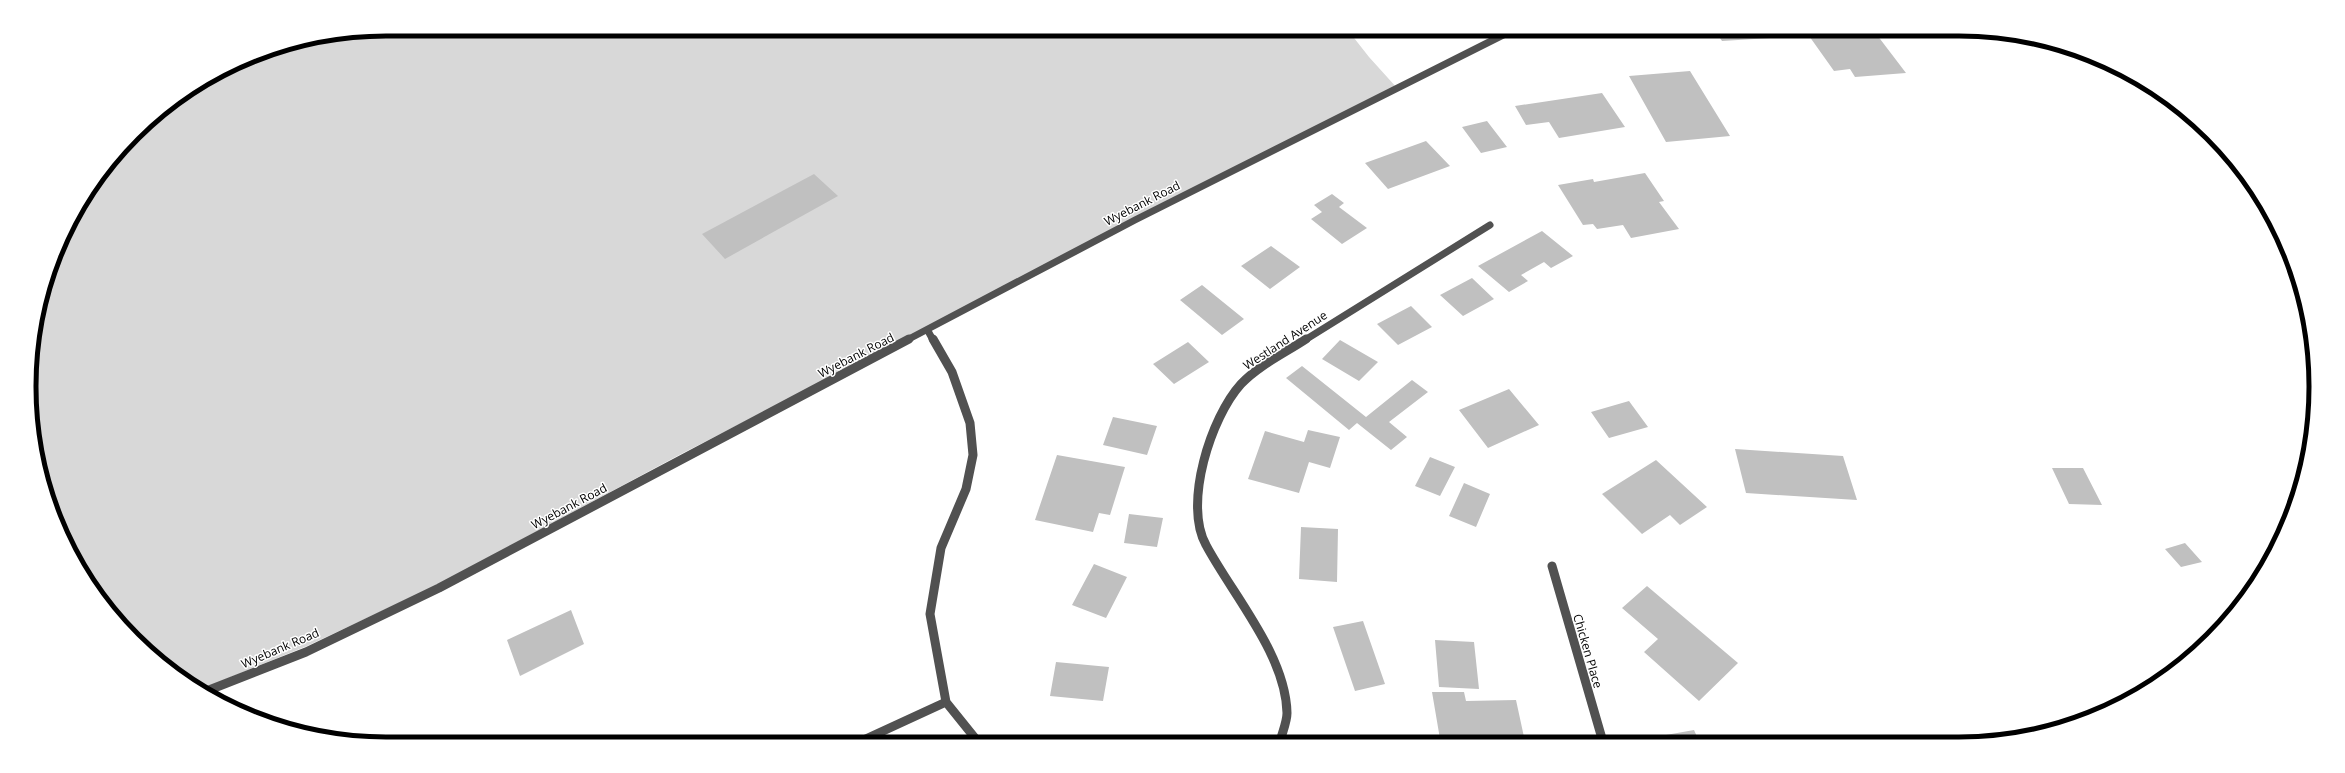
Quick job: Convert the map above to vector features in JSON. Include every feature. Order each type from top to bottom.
[{"type":"street","name":"Wyebank Road","points":[[210,690],[306,652],[439,588],[928,331],[1135,220],[1501,36]]},
{"type":"street","name":"Westland Avenue","points":[[1281,737],[1287,713],[1281,682],[1267,644],[1204,544],[1197,522],[1203,458],[1218,419],[1241,384],[1260,368],[1490,225]]},
{"type":"street","points":[[928,331],[952,372],[970,423],[973,455],[966,489],[941,548],[930,614],[946,702],[974,737]]},
{"type":"street","name":"Chicken Place","points":[[1552,566],[1602,737]]},
{"type":"street","points":[[870,737],[946,702]]},
{"type":"shaded area","points":[[386,36],[1352,36],[1397,88],[681,454],[435,586],[307,646],[206,687],[173,665],[155,650],[123,618],[108,600],[83,562],[72,542],[55,499],[48,477],[39,432],[36,386],[39,341],[48,296],[72,231],[83,211],[108,173],[123,155],[155,123],[192,95],[231,72],[296,48],[341,39]]},
{"type":"building","points":[[1719,36],[1769,36],[1770,38],[1722,41]]},
{"type":"building","points":[[1809,36],[1878,36],[1906,73],[1855,77],[1850,69],[1834,71]]},
{"type":"building","points":[[1690,71],[1730,136],[1666,142],[1629,76]]},
{"type":"building","points":[[1602,93],[1625,127],[1559,138],[1549,122],[1526,125],[1515,106]]},
{"type":"building","points":[[1487,121],[1507,147],[1481,153],[1462,127]]},
{"type":"building","points":[[1426,141],[1450,166],[1388,189],[1365,163]]},
{"type":"building","points":[[1645,173],[1664,201],[1659,202],[1679,229],[1631,238],[1623,225],[1597,229],[1593,224],[1583,225],[1558,185],[1593,179],[1594,182]]},
{"type":"building","points":[[814,174],[838,196],[725,259],[702,234]]},
{"type":"building","points":[[1332,194],[1344,203],[1339,207],[1367,228],[1342,244],[1311,219],[1322,212],[1314,205]]},
{"type":"building","points":[[1542,231],[1573,256],[1551,268],[1544,262],[1521,275],[1528,281],[1509,292],[1478,266]]},
{"type":"building","points":[[1271,246],[1300,267],[1270,289],[1241,266]]},
{"type":"building","points":[[1472,278],[1494,299],[1463,316],[1440,295]]},
{"type":"building","points":[[1202,285],[1244,319],[1222,335],[1180,300]]},
{"type":"building","points":[[1411,306],[1432,327],[1398,345],[1377,324]]},
{"type":"building","points":[[1340,340],[1378,362],[1359,381],[1322,359]]},
{"type":"building","points":[[1188,342],[1209,362],[1174,384],[1153,364]]},
{"type":"building","points":[[1302,366],[1366,417],[1412,380],[1428,392],[1389,422],[1407,437],[1391,450],[1357,423],[1349,430],[1286,378]]},
{"type":"building","points":[[1509,389],[1539,425],[1488,448],[1459,410]]},
{"type":"building","points":[[1629,401],[1648,427],[1609,438],[1591,412]]},
{"type":"building","points":[[1113,417],[1157,426],[1147,455],[1103,445]]},
{"type":"building","points":[[1308,430],[1340,437],[1330,468],[1309,462],[1299,493],[1248,479],[1265,431],[1304,442]]},
{"type":"building","points":[[1735,449],[1843,456],[1857,500],[1746,493]]},
{"type":"building","points":[[1057,455],[1125,467],[1110,515],[1099,513],[1093,532],[1035,520]]},
{"type":"building","points":[[1430,457],[1455,467],[1440,496],[1415,486]]},
{"type":"building","points":[[1656,460],[1707,507],[1680,525],[1670,515],[1642,534],[1602,494]]},
{"type":"building","points":[[2052,468],[2083,468],[2102,505],[2069,504]]},
{"type":"building","points":[[1464,483],[1490,494],[1476,527],[1449,516]]},
{"type":"building","points":[[1129,514],[1163,518],[1157,547],[1124,543]]},
{"type":"building","points":[[1301,527],[1338,529],[1337,582],[1299,579]]},
{"type":"building","points":[[2185,543],[2202,562],[2181,567],[2165,549]]},
{"type":"building","points":[[1094,564],[1127,577],[1106,618],[1072,605]]},
{"type":"building","points":[[1647,586],[1738,663],[1699,701],[1644,652],[1658,639],[1622,608]]},
{"type":"building","points":[[571,610],[584,644],[520,676],[507,640]]},
{"type":"building","points":[[1363,621],[1385,684],[1355,691],[1333,627]]},
{"type":"building","points":[[1435,640],[1474,642],[1479,689],[1439,687]]},
{"type":"building","points":[[1056,662],[1109,667],[1103,701],[1050,696]]},
{"type":"building","points":[[1432,692],[1464,692],[1466,701],[1516,700],[1524,737],[1440,737]]},
{"type":"building","points":[[1694,730],[1697,737],[1655,737]]}]
